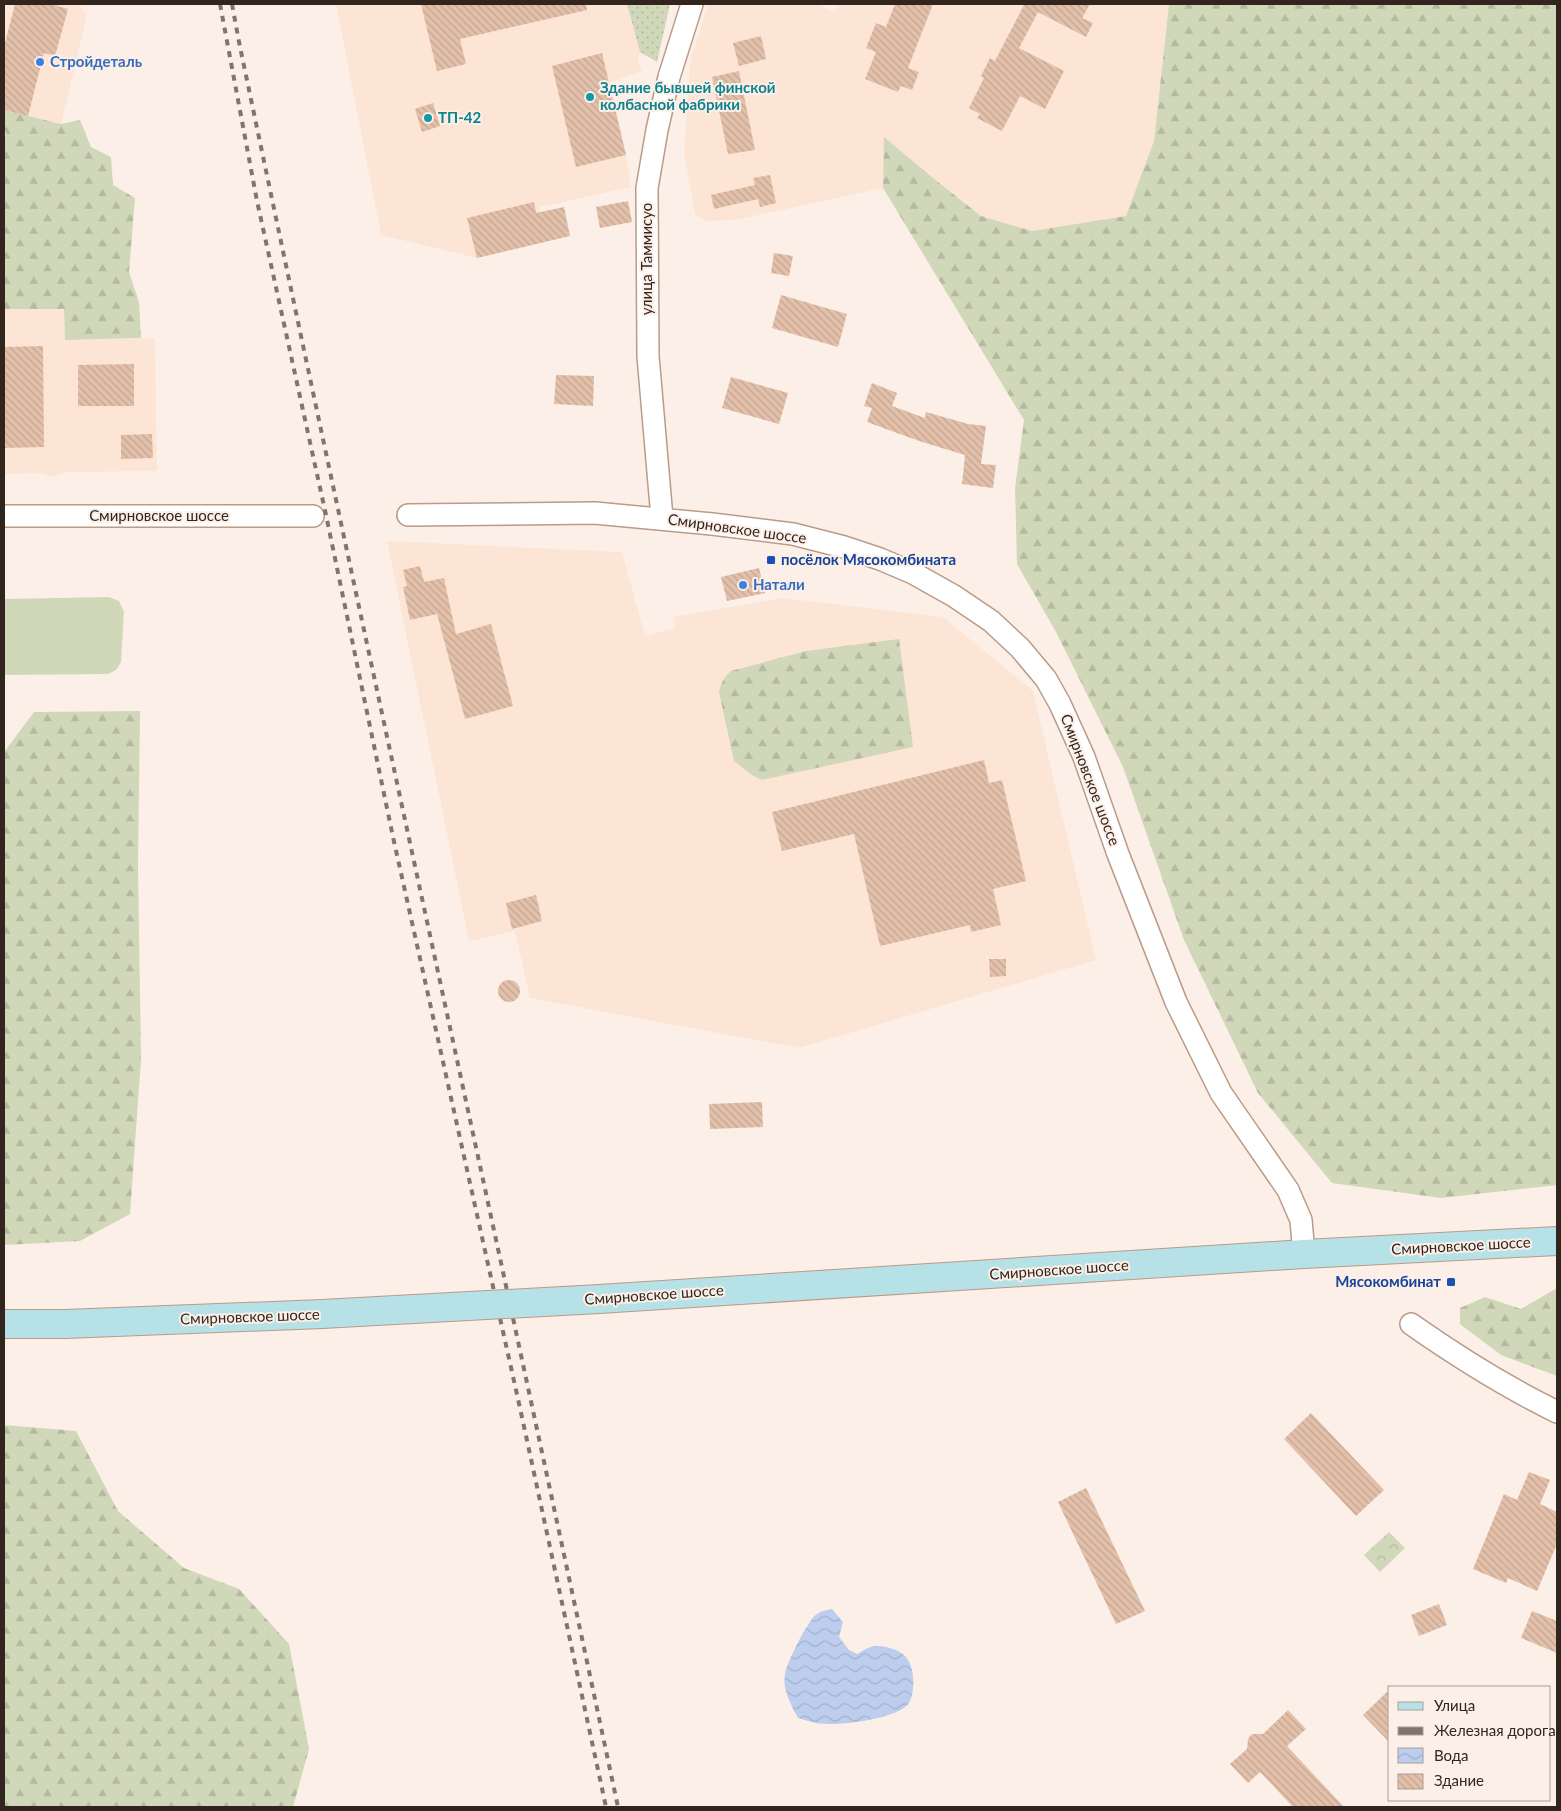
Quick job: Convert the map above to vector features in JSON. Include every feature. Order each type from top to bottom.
[{"type":"main road","name":"Смирновское шоссе","points":[[4,1324],[74,1324],[322,1314],[599,1299],[1304,1254],[1557,1241]]},
{"type":"street","name":"улица Таммисуо","points":[[662,518],[648,356],[648,188],[657,130],[669,77],[692,4]]},
{"type":"street","name":"Смирновское шоссе","points":[[408,515],[596,513],[662,518],[793,534],[844,547],[913,573],[954,596],[991,621],[1020,648],[1046,679],[1060,704],[1084,757],[1146,929],[1176,1002],[1221,1093],[1288,1190],[1301,1220],[1304,1254]]},
{"type":"street","name":"Смирновское шоссе","points":[[4,516],[313,516]]},
{"type":"street","points":[[1411,1324],[1514,1390],[1557,1412]]},
{"type":"shaded area","name":"Стройдеталь","points":[[4,4],[79,4],[87,15],[61,124],[4,110]]},
{"type":"shaded area","points":[[336,4],[627,4],[640,52],[638,60],[642,71],[609,83],[626,155],[631,187],[540,207],[543,242],[477,258],[381,235]]},
{"type":"shaded area","points":[[708,4],[818,4],[834,12],[838,4],[1169,4],[1154,141],[1127,216],[1032,231],[981,216],[884,138],[883,188],[735,220],[705,221],[695,214],[684,154],[690,62]]},
{"type":"shaded area","points":[[4,309],[64,309],[65,340],[155,338],[157,471],[67,472],[52,477],[39,473],[4,474]]},
{"type":"shaded area","points":[[387,541],[622,552],[645,636],[676,628],[673,617],[782,598],[943,617],[1033,691],[1096,960],[799,1048],[530,998],[515,931],[469,941]]},
{"type":"green space","points":[[627,4],[670,4],[657,62],[640,52]]},
{"type":"green space","points":[[1169,4],[1557,4],[1557,1185],[1441,1198],[1332,1183],[1258,1093],[1184,940],[1123,767],[1056,632],[1017,564],[1015,488],[1024,420],[883,188],[884,137],[981,216],[1032,231],[1126,216],[1154,141]]},
{"type":"green space","points":[[4,110],[61,124],[80,120],[91,147],[111,157],[113,185],[135,198],[129,272],[139,302],[141,338],[65,340],[64,309],[4,309],[4,143],[6,132],[4,131]]},
{"type":"green space","points":[[109,597],[119,601],[124,612],[121,662],[116,670],[108,674],[4,675],[4,599]]},
{"type":"green space","points":[[899,639],[913,747],[762,780],[734,761],[719,692],[723,680],[731,671],[806,651]]},
{"type":"green space","points":[[140,711],[138,867],[141,1059],[130,1214],[80,1241],[4,1245],[4,752],[34,712]]},
{"type":"green space","points":[[1557,1288],[1557,1376],[1501,1355],[1460,1324],[1460,1308],[1485,1297],[1521,1309]]},
{"type":"green space","points":[[4,1425],[76,1431],[118,1511],[184,1568],[239,1589],[289,1644],[309,1749],[293,1807],[4,1807]]},
{"type":"green space","points":[[1389,1532],[1405,1548],[1380,1572],[1364,1555]]},
{"type":"water","points":[[832,1609],[843,1622],[839,1637],[849,1650],[857,1654],[875,1646],[884,1647],[897,1651],[908,1659],[912,1671],[913,1692],[909,1703],[903,1708],[895,1713],[871,1720],[836,1724],[813,1722],[798,1718],[786,1691],[784,1680],[786,1669],[798,1642],[813,1617],[820,1612]]},
{"type":"building","points":[[15,4],[57,4],[57,6],[68,9],[55,56],[44,53],[28,116],[4,110],[4,47]]},
{"type":"building","points":[[421,4],[586,4],[587,10],[460,39],[466,64],[437,71]]},
{"type":"building","points":[[895,4],[933,4],[908,68],[919,72],[912,90],[901,86],[898,92],[865,79],[876,52],[866,48],[876,23],[886,27]]},
{"type":"building","points":[[1021,4],[1090,4],[1082,18],[1093,23],[1086,37],[1038,12],[1019,48],[1064,71],[1045,109],[1020,96],[1002,131],[977,118],[980,114],[969,108],[984,78],[981,76],[990,58],[995,61],[1024,5]]},
{"type":"building","points":[[761,36],[766,59],[739,66],[733,43]]},
{"type":"building","points":[[602,53],[626,155],[576,167],[552,66]]},
{"type":"building","points":[[739,71],[755,150],[728,154],[712,77]]},
{"type":"building","name":"ТП-42","points":[[433,103],[440,126],[422,132],[415,109]]},
{"type":"building","points":[[770,175],[776,203],[760,207],[758,199],[714,209],[711,195],[755,185],[753,178]]},
{"type":"building","points":[[628,201],[632,222],[600,228],[596,207]]},
{"type":"building","points":[[534,202],[536,213],[564,207],[570,236],[477,258],[467,218]]},
{"type":"building","points":[[774,253],[793,256],[789,276],[771,273]]},
{"type":"building","points":[[781,295],[847,314],[838,347],[772,328]]},
{"type":"building","points":[[43,346],[44,447],[4,448],[4,347]]},
{"type":"building","points":[[134,364],[134,406],[78,406],[78,365]]},
{"type":"building","points":[[556,375],[594,376],[593,406],[554,404]]},
{"type":"building","points":[[731,377],[788,393],[779,424],[722,408]]},
{"type":"building","points":[[872,383],[897,393],[892,406],[925,418],[926,412],[968,424],[986,426],[981,464],[996,465],[993,488],[962,484],[965,455],[867,422],[872,408],[864,406]]},
{"type":"building","points":[[152,434],[153,458],[121,459],[121,435]]},
{"type":"building","points":[[420,566],[424,582],[444,578],[456,634],[491,624],[513,706],[465,719],[437,614],[410,620],[403,587],[407,586],[403,570]]},
{"type":"building","name":"Натали","points":[[759,568],[765,593],[727,601],[721,577]]},
{"type":"building","points":[[984,760],[989,783],[1002,780],[1026,881],[993,889],[1001,925],[971,932],[970,925],[880,946],[854,834],[782,851],[772,812]]},
{"type":"building","points":[[536,895],[542,921],[512,929],[506,903]]},
{"type":"building","points":[[989,959],[1006,959],[1006,976],[990,977]]},
{"type":"building","points":[[509,980],[519,987],[520,991],[513,1001],[509,1002],[499,995],[498,991],[505,981]]},
{"type":"building","points":[[762,1102],[763,1127],[710,1129],[709,1104]]},
{"type":"building","points":[[1311,1413],[1384,1490],[1356,1516],[1284,1439]]},
{"type":"building","points":[[1529,1472],[1550,1480],[1540,1504],[1557,1512],[1557,1544],[1537,1591],[1508,1578],[1506,1583],[1473,1569],[1504,1494],[1517,1500]]},
{"type":"building","points":[[1086,1488],[1145,1611],[1116,1624],[1058,1502]]},
{"type":"building","points":[[1439,1604],[1447,1625],[1419,1636],[1411,1615]]},
{"type":"building","points":[[1532,1611],[1557,1621],[1557,1653],[1521,1638]]},
{"type":"building","points":[[1388,1691],[1388,1741],[1363,1715]]},
{"type":"building","points":[[1288,1710],[1306,1729],[1287,1746],[1344,1807],[1293,1807],[1260,1772],[1248,1783],[1230,1764],[1247,1749],[1250,1736],[1253,1734],[1263,1734]]},
{"type":"railway","points":[[220,4],[257,201],[326,515],[393,837],[520,1408],[606,1807]]},
{"type":"railway","points":[[232,4],[333,484],[618,1807]]},
{"type":"place","name":"Стройдеталь","points":[[40,62]]},
{"type":"place","name":"Здание бывшей финской колбасной фабрики","points":[[590,97]]},
{"type":"place","name":"ТП-42","points":[[428,118]]},
{"type":"place","name":"посёлок Мясокомбината","points":[[771,560]]},
{"type":"place","name":"Натали","points":[[743,585]]},
{"type":"place","name":"Мясокомбинат","points":[[1451,1282]]}]
